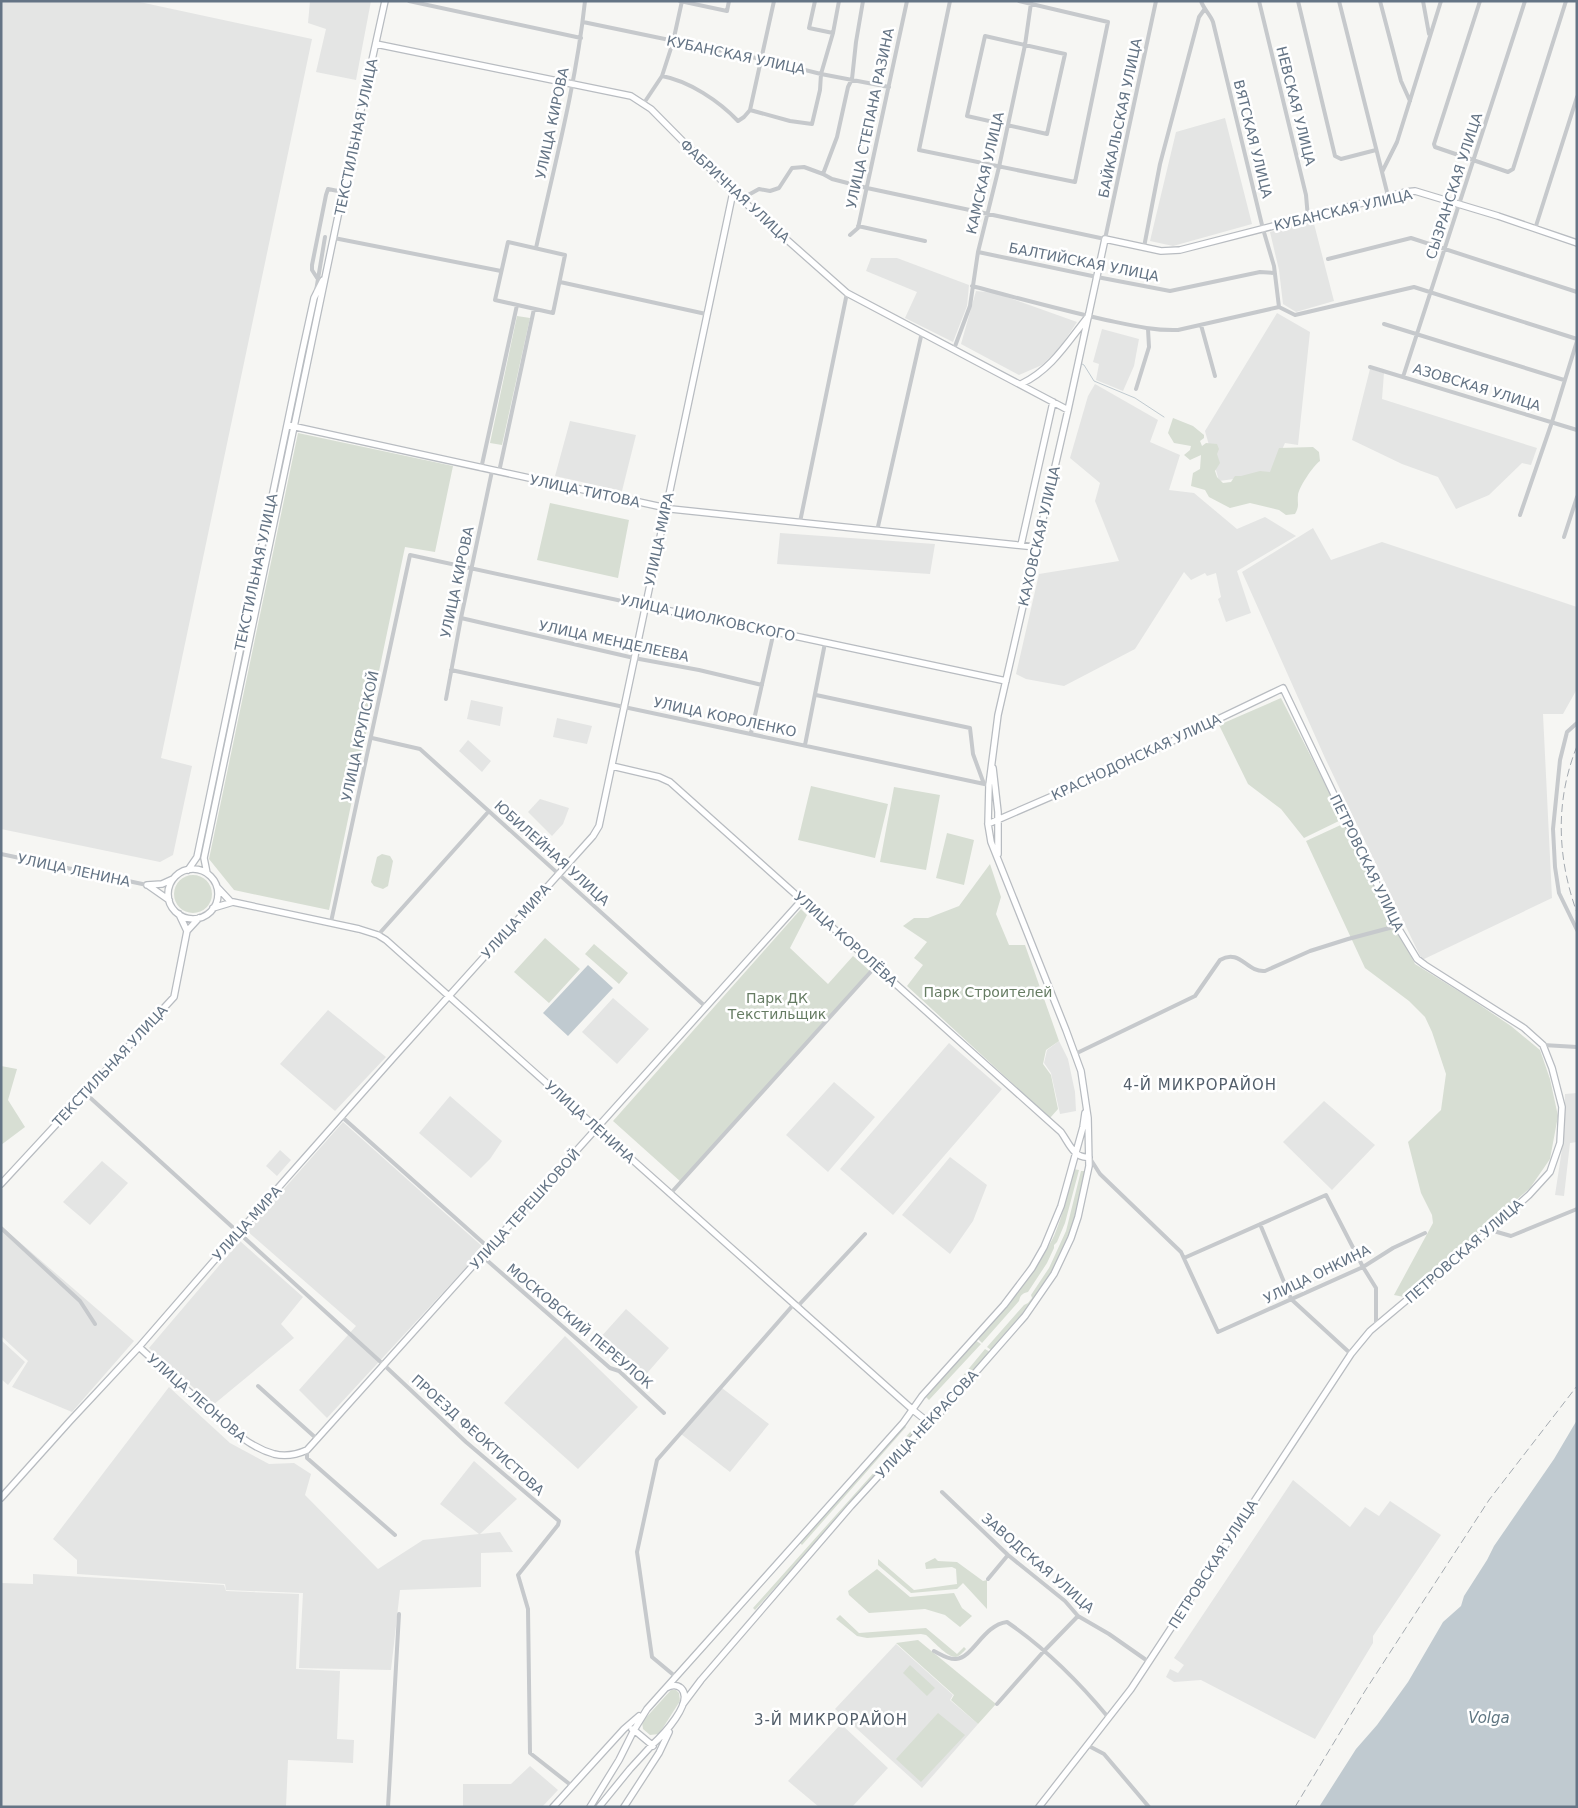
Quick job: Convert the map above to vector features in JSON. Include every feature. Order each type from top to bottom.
[{"type":"street","name":"ТЕКСТИЛЬНАЯ УЛИЦА","points":[[207,874],[204,858],[322,291],[385,1]]},
{"type":"street","points":[[409,1],[581,38]]},
{"type":"street","name":"УЛИЦА КИРОВА","points":[[536,248],[572,84],[581,38],[585,1]]},
{"type":"street","points":[[644,103],[662,76],[673,42],[681,1],[727,11],[729,1]]},
{"type":"street","points":[[662,76],[675,78],[690,85],[738,120],[744,117],[750,110],[774,1]]},
{"type":"street","points":[[815,1],[809,28],[833,33]]},
{"type":"street","points":[[750,110],[790,121],[812,124],[820,90],[821,74],[833,33],[839,1]]},
{"type":"street","points":[[823,174],[837,137],[848,87],[852,79],[863,1]]},
{"type":"street","name":"УЛИЦА СТЕПАНА РАЗИНА","points":[[850,235],[855,232],[858,226],[907,1]]},
{"type":"street","points":[[950,1],[920,150],[1075,182],[1108,22],[1031,2],[1019,1]]},
{"type":"street","name":"БАЙКАЛЬСКАЯ УЛИЦА","points":[[1105,239],[1156,1]]},
{"type":"street","name":"ВЯТСКАЯ УЛИЦА","points":[[1201,1],[1204,10],[1213,22],[1275,272],[1279,307]]},
{"type":"street","name":"НЕВСКАЯ УЛИЦА","points":[[1259,1],[1306,195],[1308,218]]},
{"type":"street","points":[[1298,1],[1335,156],[1341,159],[1376,150]]},
{"type":"street","points":[[1339,1],[1388,196]]},
{"type":"street","points":[[1380,1],[1401,81],[1410,101]]},
{"type":"street","points":[[1423,1],[1429,36]]},
{"type":"street","points":[[1382,172],[1397,142],[1441,1]]},
{"type":"street","points":[[1480,1],[1434,144],[1438,150],[1508,172],[1513,169],[1566,1]]},
{"type":"street","name":"СЫЗРАНСКАЯ УЛИЦА","points":[[1404,377],[1416,334],[1460,205],[1525,1]]},
{"type":"street","name":"КАМСКАЯ УЛИЦА","points":[[954,349],[970,306],[978,252],[1025,45],[1031,2]]},
{"type":"street","points":[[1144,247],[1160,164],[1199,16],[1204,10]]},
{"type":"street","name":"КУБАНСКАЯ УЛИЦА","points":[[583,22],[889,87]]},
{"type":"street","points":[[985,36],[1025,45],[1065,54],[1047,134],[967,116],[985,36]]},
{"type":"street","name":"ФАБРИЧНАЯ УЛИЦА","points":[[376,44],[631,96],[644,103],[733,192],[847,293],[1068,410]]},
{"type":"street","points":[[1535,229],[1577,97]]},
{"type":"street","name":"КУБАНСКАЯ УЛИЦА","points":[[741,199],[760,189],[780,188],[792,168],[804,168],[832,179],[867,188],[1161,251],[1180,250],[1388,196],[1415,191],[1577,243]]},
{"type":"street","points":[[322,291],[321,283],[312,270],[312,265],[326,195],[328,189],[343,192]]},
{"type":"street","name":"УЛИЦА МИРА","points":[[1,1498],[70,1420],[139,1347],[341,1116],[593,836],[599,826],[733,192]]},
{"type":"street","points":[[858,226],[925,241]]},
{"type":"street","points":[[316,293],[317,276],[325,237]]},
{"type":"street","points":[[334,238],[501,271]]},
{"type":"street","points":[[1328,260],[1411,238],[1577,292]]},
{"type":"street","points":[[1021,384],[1040,373],[1054,361],[1088,316],[1105,239]]},
{"type":"street","points":[[508,242],[536,248],[566,255],[553,313],[495,300],[508,242]]},
{"type":"street","name":"БАЛТИЙСКАЯ УЛИЦА","points":[[978,252],[1170,291],[1260,272],[1275,272]]},
{"type":"street","name":"ТЕКСТИЛЬНАЯ УЛИЦА","points":[[188,870],[197,857],[286,425],[316,293],[326,274]]},
{"type":"street","points":[[560,282],[706,314]]},
{"type":"street","points":[[972,286],[1088,316],[1148,329],[1178,330],[1279,307],[1295,314],[1414,287],[1577,340],[1552,422],[1520,515]]},
{"type":"street","points":[[800,522],[847,293]]},
{"type":"street","points":[[482,469],[517,305]]},
{"type":"street","name":"УЛИЦА КИРОВА","points":[[446,699],[472,568],[534,309]]},
{"type":"street","name":"КАХОВСКАЯ УЛИЦА","points":[[988,824],[989,785],[998,716],[1088,316]]},
{"type":"street","points":[[1384,324],[1564,380]]},
{"type":"street","points":[[1201,325],[1215,376]]},
{"type":"street","points":[[1136,389],[1149,347],[1148,329]]},
{"type":"street","points":[[877,530],[922,332]]},
{"type":"street","name":"АЗОВСКАЯ УЛИЦА","points":[[1370,367],[1577,430]]},
{"type":"street","points":[[1021,545],[1053,402]]},
{"type":"street","name":"УЛИЦА ТИТОВА","points":[[286,425],[666,508],[1036,547]]},
{"type":"street","points":[[1564,537],[1577,498]]},
{"type":"street","name":"УЛИЦА ЦИОЛКОВСКОГО","points":[[410,555],[1006,681]]},
{"type":"street","name":"УЛИЦА КРУПСКОЙ","points":[[331,922],[410,555]]},
{"type":"street","name":"УЛИЦА МЕНДЕЛЕЕВА","points":[[461,618],[762,685]]},
{"type":"street","points":[[751,733],[774,631]]},
{"type":"street","points":[[805,745],[825,643]]},
{"type":"street","name":"УЛИЦА КОРОЛЕНКО","points":[[451,670],[989,785]]},
{"type":"street","name":"КРАСНОДОНСКАЯ УЛИЦА","points":[[988,824],[1108,772],[1283,688]]},
{"type":"street","name":"ПЕТРОВСКАЯ УЛИЦА","points":[[1039,1807],[1131,1689],[1351,1354],[1376,1326],[1490,1230],[1542,1181],[1550,1172],[1560,1143],[1562,1107],[1552,1068],[1543,1045],[1524,1028],[1417,959],[1396,926],[1283,688]]},
{"type":"street","points":[[816,695],[970,728],[973,754],[989,785]]},
{"type":"street","points":[[1576,725],[1567,732],[1560,760],[1553,829],[1555,867],[1559,892],[1577,930]]},
{"type":"street","name":"ЮБИЛЕЙНАЯ УЛИЦА","points":[[372,738],[420,749],[706,1007]]},
{"type":"street","name":"УЛИЦА КОРОЛЁВА","points":[[612,766],[659,777],[670,782],[1065,1138],[1075,1154]]},
{"type":"street","name":"КАХОВСКАЯ УЛИЦА","points":[[989,785],[998,820],[998,858]]},
{"type":"street","points":[[378,935],[489,811]]},
{"type":"street","name":"УЛИЦА НЕКРАСОВА","points":[[601,1804],[672,1723],[683,1704],[701,1680],[851,1506],[928,1422],[940,1413],[1025,1316],[1054,1274],[1071,1238],[1089,1172],[1089,1142],[1083,1081],[1075,1054],[992,842],[988,824]]},
{"type":"street","name":"УЛИЦА ЛЕНИНА","points":[[1,854],[147,885],[169,900]]},
{"type":"street","points":[[199,918],[187,931],[179,914],[172,907],[169,900],[169,889],[173,879],[180,873],[188,870],[198,870],[207,874],[231,902]]},
{"type":"street","name":"УЛИЦА ЛЕНИНА","points":[[147,885],[162,884],[173,879]]},
{"type":"street","points":[[179,914],[188,918],[199,918],[206,915],[213,908],[218,898],[217,886]]},
{"type":"street","name":"УЛИЦА ТЕРЕШКОВОЙ","points":[[307,1450],[802,900]]},
{"type":"street","name":"УЛИЦА ЛЕНИНА","points":[[213,908],[231,902],[331,922],[378,935],[386,940],[928,1422]]},
{"type":"street","points":[[1075,1054],[1195,996],[1220,960],[1226,957],[1233,956],[1258,971],[1265,971],[1310,951],[1348,938],[1396,926]]},
{"type":"street","name":"ТЕКСТИЛЬНАЯ УЛИЦА","points":[[1,1184],[174,996],[187,931]]},
{"type":"street","points":[[670,1194],[876,966]]},
{"type":"street","points":[[1543,1045],[1577,1048]]},
{"type":"street","name":"ПРОЕЗД ФЕОКТИСТОВА","points":[[85,1092],[466,1442],[559,1520],[558,1525],[518,1575],[528,1609],[530,1752],[572,1786]]},
{"type":"street","name":"УЛИЦА НЕКРАСОВА","points":[[590,1807],[619,1760],[646,1710],[913,1410],[922,1396],[1004,1305],[1032,1268],[1054,1226],[1069,1180],[1086,1106]]},
{"type":"street","points":[[341,1116],[489,1248]]},
{"type":"street","points":[[1065,1138],[1089,1142]]},
{"type":"street","points":[[1075,1154],[1082,1158],[1089,1157],[1093,1166],[1100,1174],[1181,1252],[1184,1258],[1326,1195],[1363,1267],[1376,1288],[1376,1326]]},
{"type":"street","points":[[1490,1230],[1511,1236],[1577,1209]]},
{"type":"street","points":[[1260,1224],[1291,1300],[1351,1354]]},
{"type":"street","points":[[1,1228],[80,1301],[95,1324]]},
{"type":"street","name":"УЛИЦА ОНКИНА","points":[[1184,1258],[1218,1332],[1363,1267],[1393,1248],[1425,1233]]},
{"type":"street","points":[[676,1677],[652,1657],[637,1552],[656,1460],[796,1306],[865,1234]]},
{"type":"street","name":"МОСКОВСКИЙ ПЕРЕУЛОК","points":[[482,1256],[610,1368],[619,1371],[664,1413]]},
{"type":"street","name":"УЛИЦА ЛЕОНОВА","points":[[139,1347],[253,1446],[276,1455],[287,1456],[307,1450]]},
{"type":"street","points":[[258,1386],[318,1439]]},
{"type":"street","points":[[307,1450],[306,1458],[395,1535]]},
{"type":"street","name":"ЗАВОДСКАЯ УЛИЦА","points":[[942,1492],[1008,1555],[1065,1601],[1078,1616],[1109,1634],[1149,1662]]},
{"type":"street","points":[[988,1579],[1008,1555]]},
{"type":"street","points":[[388,1807],[399,1614]]},
{"type":"street","points":[[998,1704],[1044,1651],[1078,1616]]},
{"type":"street","points":[[934,1651],[956,1660],[963,1657],[986,1632],[995,1626],[1007,1622],[1044,1651],[1089,1693],[1108,1717]]},
{"type":"street","points":[[666,1688],[675,1685],[681,1688],[684,1694],[683,1704]]},
{"type":"street","points":[[553,1807],[624,1730],[646,1710]]},
{"type":"street","points":[[624,1807],[628,1798],[659,1753],[672,1723]]},
{"type":"street","points":[[624,1730],[634,1730],[659,1753]]},
{"type":"street","points":[[1087,1745],[1104,1754],[1149,1807]]},
{"type":"shaded area","points":[[1,1],[135,1],[312,39],[161,758],[192,766],[173,855],[160,862],[1,829]]},
{"type":"shaded area","points":[[310,1],[371,1],[356,80],[316,72],[326,29],[308,23]]},
{"type":"shaded area","points":[[1225,118],[1252,224],[1173,246],[1150,241],[1176,132]]},
{"type":"shaded area","points":[[1313,220],[1334,301],[1296,312],[1283,304],[1279,270],[1270,232]]},
{"type":"shaded area","points":[[871,258],[897,258],[969,285],[967,306],[953,342],[905,318],[917,292],[866,271]]},
{"type":"shaded area","points":[[976,291],[996,293],[1077,322],[1059,349],[1042,365],[1019,375],[961,344]]},
{"type":"shaded area","points":[[1277,313],[1310,332],[1298,445],[1285,443],[1271,474],[1219,481],[1205,431]]},
{"type":"shaded area","points":[[1102,329],[1139,339],[1134,366],[1123,391],[1096,380],[1099,364],[1093,362]]},
{"type":"shaded area","points":[[1370,369],[1384,373],[1382,399],[1537,448],[1531,465],[1522,463],[1489,495],[1456,509],[1438,477],[1402,464],[1352,440]]},
{"type":"shaded area","points":[[1095,384],[1158,420],[1150,442],[1180,455],[1169,490],[1194,493],[1237,529],[1265,517],[1296,536],[1237,571],[1251,613],[1226,622],[1218,599],[1221,597],[1216,573],[1207,576],[1205,573],[1191,580],[1184,572],[1135,649],[1064,686],[1026,679],[1016,674],[1039,574],[1119,561],[1095,501],[1100,483],[1070,458],[1088,396]]},
{"type":"shaded area","points":[[570,421],[636,435],[622,491],[555,476]]},
{"type":"shaded area","points":[[1313,528],[1331,560],[1382,542],[1577,607],[1577,689],[1563,714],[1543,714],[1552,898],[1422,960],[1325,758],[1242,572]]},
{"type":"shaded area","points":[[780,533],[935,544],[930,574],[777,564]]},
{"type":"shaded area","points":[[471,700],[503,707],[500,726],[467,719]]},
{"type":"shaded area","points":[[557,718],[592,726],[587,744],[553,737]]},
{"type":"shaded area","points":[[468,740],[491,761],[482,772],[459,751]]},
{"type":"shaded area","points":[[540,799],[569,808],[563,824],[552,836],[528,812]]},
{"type":"shaded area","points":[[613,998],[649,1029],[617,1064],[582,1032]]},
{"type":"shaded area","points":[[328,1010],[386,1057],[335,1111],[280,1064]]},
{"type":"shaded area","points":[[1059,1041],[1068,1059],[1075,1092],[1076,1111],[1060,1114],[1051,1073],[1044,1063],[1047,1050]]},
{"type":"shaded area","points":[[949,1043],[1002,1089],[893,1215],[840,1169]]},
{"type":"shaded area","points":[[834,1082],[875,1117],[828,1172],[786,1135]]},
{"type":"shaded area","points":[[1577,1093],[1577,1142],[1570,1143],[1564,1196],[1555,1195],[1564,1136],[1565,1094]]},
{"type":"shaded area","points":[[450,1096],[502,1141],[490,1159],[471,1178],[419,1133]]},
{"type":"shaded area","points":[[1324,1101],[1375,1145],[1332,1190],[1283,1142]]},
{"type":"shaded area","points":[[343,1122],[484,1248],[327,1418],[299,1390],[356,1326],[247,1231]]},
{"type":"shaded area","points":[[280,1150],[291,1160],[277,1176],[266,1166]]},
{"type":"shaded area","points":[[950,1157],[987,1185],[973,1221],[950,1254],[902,1215]]},
{"type":"shaded area","points":[[102,1161],[128,1183],[90,1225],[63,1202]]},
{"type":"shaded area","points":[[1,1226],[134,1341],[72,1412],[12,1387],[28,1361],[1,1336]]},
{"type":"shaded area","points":[[240,1241],[303,1297],[281,1324],[294,1338],[213,1405],[149,1348]]},
{"type":"shaded area","points":[[626,1309],[669,1348],[642,1379],[600,1338]]},
{"type":"shaded area","points":[[565,1336],[638,1407],[578,1469],[504,1403]]},
{"type":"shaded area","points":[[1,1340],[25,1362],[8,1385],[1,1379]]},
{"type":"shaded area","points":[[169,1387],[230,1443],[269,1464],[294,1463],[311,1474],[305,1495],[378,1569],[423,1540],[479,1534],[440,1504],[474,1461],[517,1499],[480,1534],[500,1532],[513,1552],[481,1553],[481,1587],[400,1590],[391,1670],[299,1668],[303,1593],[226,1590],[225,1584],[77,1574],[77,1560],[53,1539]]},
{"type":"shaded area","points":[[722,1388],[769,1424],[730,1472],[681,1434]]},
{"type":"shaded area","points":[[1293,1480],[1350,1527],[1365,1507],[1379,1516],[1390,1501],[1441,1535],[1373,1636],[1373,1643],[1315,1739],[1201,1680],[1174,1682],[1166,1677],[1170,1669],[1178,1673],[1184,1665],[1174,1658]]},
{"type":"shaded area","points":[[33,1574],[224,1585],[226,1591],[299,1594],[296,1669],[340,1671],[337,1739],[354,1740],[353,1763],[288,1760],[286,1807],[1,1807],[1,1583],[33,1584]]},
{"type":"shaded area","points":[[896,1644],[953,1695],[950,1700],[978,1724],[922,1788],[835,1709]]},
{"type":"shaded area","points":[[841,1724],[888,1768],[852,1807],[819,1807],[788,1781]]},
{"type":"shaded area","points":[[530,1766],[558,1790],[542,1807],[463,1807],[463,1784],[511,1784]]},
{"type":"green space","points":[[517,316],[530,318],[502,445],[490,443]]},
{"type":"green space","points":[[1173,418],[1193,426],[1204,435],[1204,438],[1200,441],[1202,446],[1206,443],[1217,444],[1219,449],[1217,454],[1220,463],[1215,471],[1217,477],[1223,483],[1231,482],[1235,476],[1260,471],[1270,472],[1279,448],[1313,447],[1319,452],[1320,461],[1310,472],[1301,487],[1295,514],[1286,515],[1279,510],[1250,503],[1230,508],[1209,497],[1205,490],[1191,486],[1193,473],[1200,469],[1201,455],[1190,460],[1184,455],[1190,450],[1191,446],[1174,443],[1168,433]]},
{"type":"green space","points":[[298,433],[453,466],[435,552],[405,547],[329,910],[234,890],[209,859]]},
{"type":"green space","points":[[550,503],[629,520],[618,578],[537,560]]},
{"type":"green space","points":[[1281,698],[1343,819],[1304,838],[1281,809],[1248,784],[1219,725]]},
{"type":"green space","points":[[811,786],[888,804],[875,858],[798,840]]},
{"type":"green space","points":[[894,787],[940,795],[926,870],[880,862]]},
{"type":"green space","points":[[1345,823],[1415,964],[1511,1026],[1540,1050],[1550,1079],[1558,1116],[1550,1159],[1530,1188],[1404,1297],[1394,1295],[1433,1223],[1432,1215],[1421,1193],[1408,1142],[1441,1110],[1446,1074],[1425,1017],[1409,1001],[1365,968],[1306,841]]},
{"type":"green space","points":[[947,833],[974,840],[964,885],[936,878]]},
{"type":"green space","points":[[382,854],[390,856],[393,861],[388,886],[383,889],[374,886],[371,882],[377,857]]},
{"type":"green space","name":"Парк Строителей","points":[[990,864],[1001,897],[996,914],[1009,945],[1025,945],[1059,1041],[1046,1050],[1043,1064],[1051,1075],[1058,1109],[1050,1118],[907,986],[923,965],[914,958],[927,942],[903,926],[914,918],[928,918],[959,906]]},
{"type":"green space","points":[[193,875],[207,880],[212,894],[207,908],[193,913],[179,908],[174,894],[179,880]]},
{"type":"green space","name":"Парк ДК Текстильщик","points":[[801,909],[807,915],[790,948],[828,984],[853,956],[870,971],[681,1182],[613,1121]]},
{"type":"green space","points":[[545,938],[580,969],[549,1003],[514,972]]},
{"type":"green space","points":[[594,944],[628,973],[619,984],[585,954]]},
{"type":"green space","points":[[1,1066],[17,1069],[8,1100],[25,1127],[1,1145]]},
{"type":"green space","points":[[1073,1169],[1079,1170],[1065,1223],[1047,1263],[1028,1292],[1020,1297],[1019,1301],[982,1343],[977,1338],[1029,1277],[1054,1236],[1063,1212]]},
{"type":"green space","points":[[1081,1171],[1085,1171],[1072,1224],[1051,1273],[1032,1303],[991,1350],[987,1347],[1032,1298],[1031,1295],[1049,1268],[1066,1231]]},
{"type":"green space","points":[[975,1340],[981,1344],[929,1400],[926,1397]]},
{"type":"green space","points":[[985,1349],[990,1352],[940,1409],[937,1407]]},
{"type":"green space","points":[[904,1425],[906,1427],[802,1545],[800,1543]]},
{"type":"green space","points":[[911,1431],[914,1433],[755,1610],[753,1608]]},
{"type":"green space","points":[[935,1558],[938,1561],[957,1562],[983,1581],[987,1580],[987,1609],[963,1583],[957,1589],[911,1593],[878,1565],[878,1559],[914,1590],[957,1584],[956,1569],[952,1567],[926,1569],[925,1563]]},
{"type":"green space","points":[[877,1569],[910,1597],[954,1593],[962,1608],[972,1616],[960,1627],[945,1615],[925,1609],[869,1613],[849,1595],[848,1591]]},
{"type":"green space","points":[[840,1615],[859,1633],[926,1628],[957,1654],[964,1647],[966,1649],[959,1656],[953,1657],[926,1635],[921,1634],[867,1638],[857,1636],[836,1619]]},
{"type":"green space","points":[[918,1640],[996,1704],[978,1724],[951,1700],[954,1695],[896,1643]]},
{"type":"green space","points":[[910,1665],[935,1688],[927,1696],[903,1673]]},
{"type":"green space","points":[[671,1690],[676,1690],[679,1693],[680,1701],[659,1734],[650,1735],[643,1729],[642,1722]]},
{"type":"green space","points":[[938,1713],[965,1735],[921,1782],[896,1759]]},
{"type":"water","points":[[588,965],[613,988],[568,1036],[543,1013]]},
{"type":"water","name":"Volga","points":[[1577,1420],[1577,1807],[1319,1807],[1356,1749],[1377,1725],[1408,1682],[1443,1622],[1461,1606],[1464,1596],[1494,1546],[1554,1459]]},
{"type":"waterway","points":[[1082,364],[1094,381],[1135,398],[1164,417]]},
{"type":"railway","points":[[1577,746],[1565,787],[1561,829],[1565,871],[1577,913]]},
{"type":"railway","points":[[1295,1807],[1365,1691],[1489,1500],[1577,1386]]},
{"type":"district","name":"4-Й МИКРОРАЙОН","points":[[1200,1085]]},
{"type":"district","name":"3-Й МИКРОРАЙОН","points":[[831,1720]]}]
